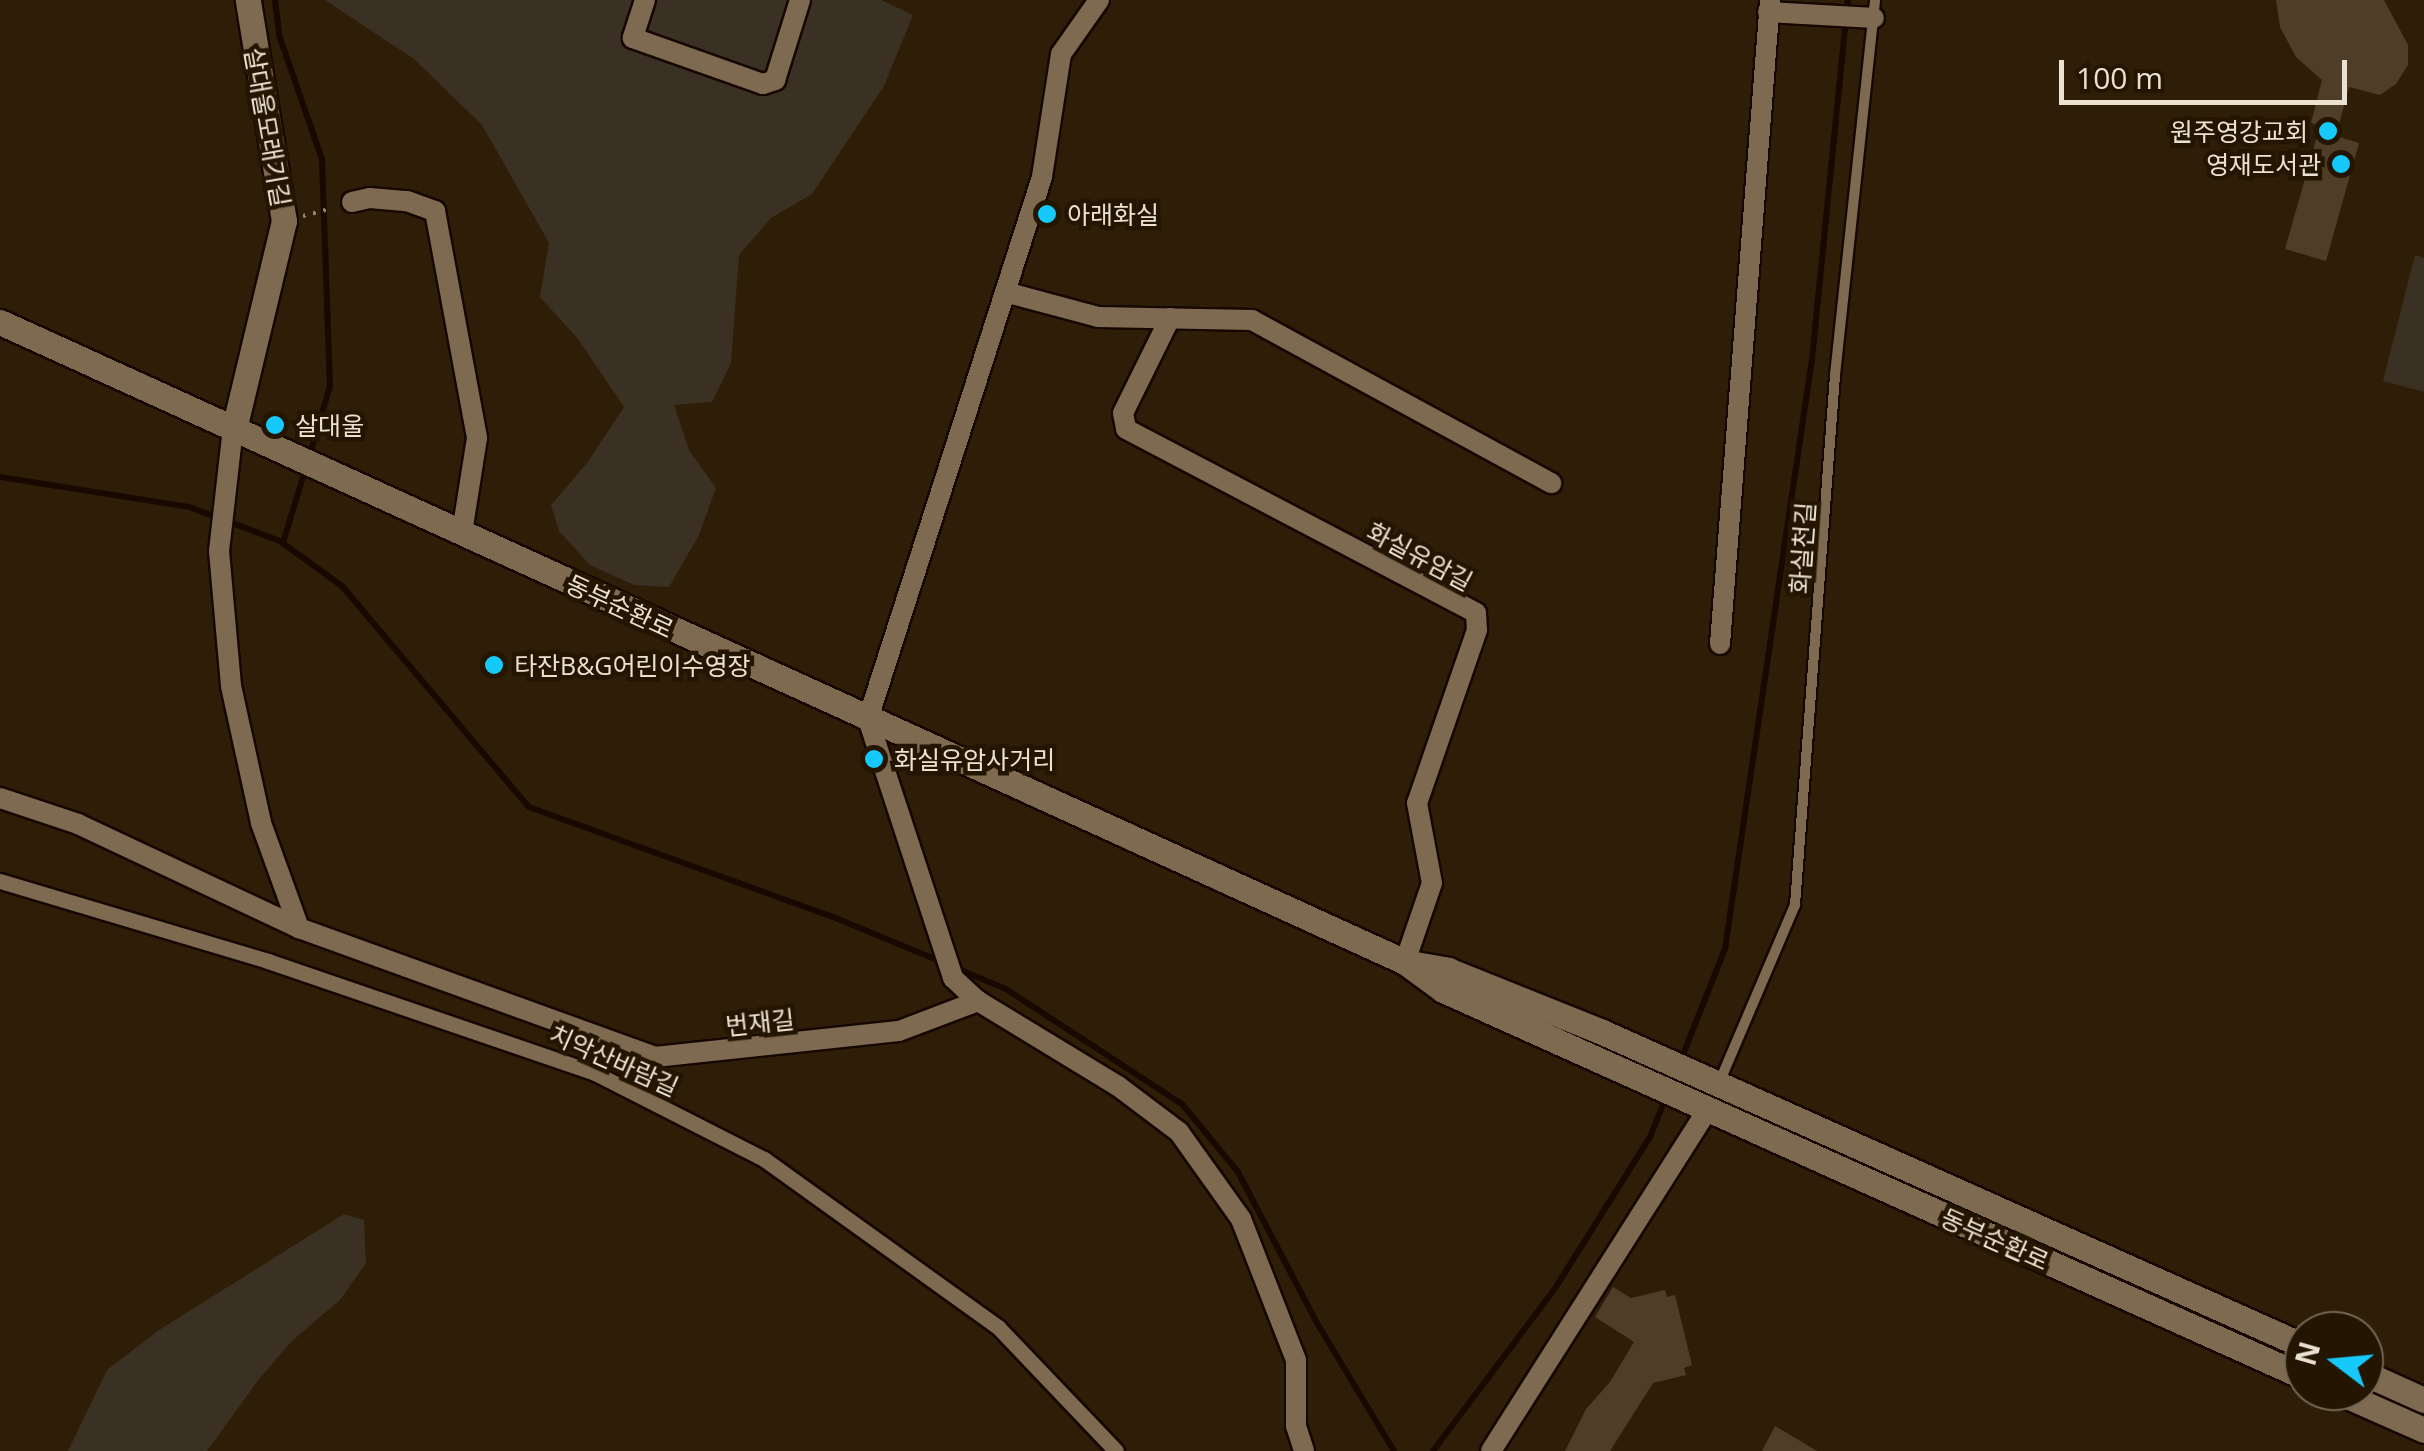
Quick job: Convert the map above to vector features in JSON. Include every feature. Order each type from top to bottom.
[{"type":"street","name":"살대울모래기길","points":[[233,433],[284,221],[248,0]]},
{"type":"street","points":[[645,0],[633,38],[762,84],[776,80],[800,0]]},
{"type":"street","points":[[1100,0],[1061,54],[1042,177],[868,719],[953,978],[978,1001],[1118,1086],[1179,1132],[1241,1219],[1296,1360],[1296,1426],[1304,1451]]},
{"type":"street","points":[[1720,644],[1772,8],[1868,12]]},
{"type":"street","points":[[352,202],[370,198],[407,201],[435,211],[477,438],[462,534]]},
{"type":"street","points":[[1005,292],[1098,317],[1252,320],[1551,484]]},
{"type":"street","name":"화실유암길","points":[[1170,318],[1123,412],[1126,429],[1476,613],[1477,630],[1417,804],[1432,882],[1405,962]]},
{"type":"street","name":"동부순환로","points":[[0,322],[233,433],[281,449],[1405,962],[1443,990],[2284,1368]]},
{"type":"street","points":[[233,433],[220,532],[231,686],[261,823],[299,928]]},
{"type":"street","name":"번재길","points":[[0,798],[78,824],[299,928],[655,1056],[899,1031],[978,1001]]},
{"type":"street","name":"치악산바람길","points":[[0,881],[268,960],[595,1074],[764,1159],[998,1327],[1116,1451]]},
{"type":"street","name":"동부순환로","points":[[1405,962],[1448,970],[1600,1030],[2284,1337]]},
{"type":"street","points":[[1491,1451],[1697,1105],[1708,1080]]},
{"type":"street","points":[[2384,1382],[2424,1400]]},
{"type":"street","points":[[2381,1411],[2424,1430]]},
{"type":"lane","name":"화실천길","points":[[1708,1080],[1795,905],[1835,374],[1868,12]]},
{"type":"path","points":[[306,214],[352,202]]},
{"type":"shaded area","points":[[325,0],[881,0],[913,15],[884,86],[812,194],[771,218],[739,255],[731,363],[712,402],[674,405],[689,450],[716,488],[699,535],[669,587],[634,585],[590,565],[559,531],[551,505],[587,463],[624,407],[578,339],[540,297],[549,243],[482,125],[414,59]]},
{"type":"shaded area","points":[[2415,255],[2424,258],[2424,392],[2383,381]]},
{"type":"shaded area","points":[[344,1214],[364,1220],[366,1263],[340,1300],[292,1341],[259,1379],[207,1451],[68,1451],[107,1370],[159,1330]]},
{"type":"building","name":"원주영강교회","points":[[2276,0],[2384,0],[2408,45],[2408,65],[2396,84],[2380,95],[2349,87],[2336,136],[2359,143],[2326,261],[2285,249],[2320,126],[2311,123],[2322,80],[2296,57],[2280,27]]},
{"type":"building","points":[[1613,1287],[1631,1298],[1665,1290],[1667,1297],[1675,1295],[1692,1365],[1684,1368],[1686,1375],[1653,1383],[1610,1451],[1565,1451],[1586,1409],[1610,1382],[1634,1342],[1595,1317]]},
{"type":"building","points":[[1775,1426],[1817,1451],[1762,1451]]},
{"type":"waterway","points":[[275,0],[279,35],[322,159],[330,386],[309,458]]},
{"type":"waterway","points":[[1680,1062],[1725,949],[1812,359],[1848,0]]},
{"type":"waterway","points":[[283,543],[305,470]]},
{"type":"waterway","points":[[0,477],[189,507],[280,541],[342,586],[529,807],[833,917],[940,961]]},
{"type":"waterway","points":[[956,968],[1006,989],[1182,1104],[1238,1172],[1317,1323],[1394,1451]]},
{"type":"waterway","points":[[1433,1451],[1554,1290],[1650,1137],[1666,1097]]},
{"type":"place","name":"원주영강교회","points":[[2328,131]]},
{"type":"place","name":"영재도서관","points":[[2341,164]]},
{"type":"place","name":"아래화실","points":[[1047,214]]},
{"type":"place","name":"살대울","points":[[275,425]]},
{"type":"place","name":"타잔B&G어린이수영장","points":[[494,665]]},
{"type":"place","name":"화실유암사거리","points":[[874,759]]}]
